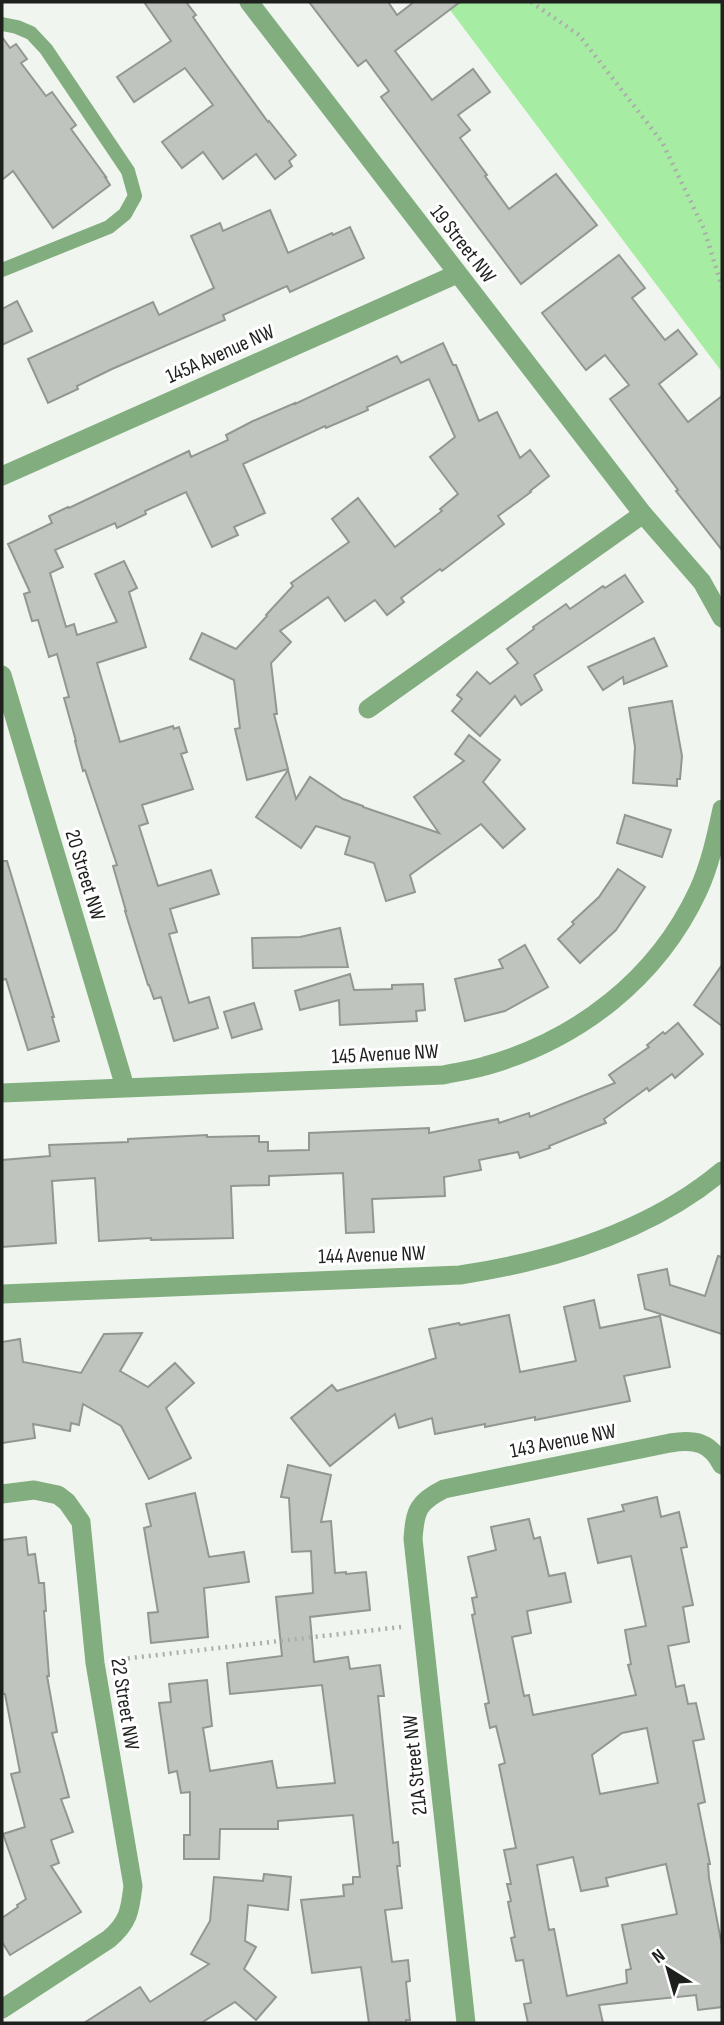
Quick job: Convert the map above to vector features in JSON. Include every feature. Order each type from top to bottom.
[{"type":"street","name":"19 Street NW","points":[[249,2],[643,514],[702,582],[722,618]]},
{"type":"street","name":"145A Avenue NW","points":[[2,476],[457,274]]},
{"type":"street","points":[[368,709],[643,514]]},
{"type":"street","name":"20 Street NW","points":[[2,675],[125,1087]]},
{"type":"street","name":"145 Avenue NW","points":[[2,1093],[419,1077],[485,1067],[531,1050],[568,1032],[607,1007],[634,983],[656,958],[698,892],[714,849],[722,810]]},
{"type":"street","name":"144 Avenue NW","points":[[2,1294],[460,1275],[503,1268],[546,1258],[640,1223],[680,1201],[722,1171]]},
{"type":"street","name":"143 Avenue NW","points":[[422,1503],[444,1489],[458,1485],[670,1443],[685,1441],[701,1444],[718,1458]]},
{"type":"street","name":"22 Street NW","points":[[2,1494],[34,1490],[58,1495],[67,1502],[81,1522],[95,1662],[133,1886],[129,1915],[121,1928],[109,1939],[2,2009]]},
{"type":"street","name":"21A Street NW","points":[[422,1503],[416,1514],[413,1539],[466,2023]]},
{"type":"lane","points":[[2,24],[31,33],[46,49],[128,171],[135,196],[125,214],[109,227],[2,270]]},
{"type":"path","points":[[531,2],[579,35],[662,142],[704,229],[722,287]]},
{"type":"path","points":[[95,1662],[423,1625]]},
{"type":"green space","points":[[444,2],[722,2],[722,372]]},
{"type":"building","points":[[144,2],[186,2],[196,15],[193,17],[223,60],[296,155],[289,161],[292,166],[275,179],[256,154],[223,179],[203,152],[182,168],[162,142],[213,105],[185,68],[134,102],[117,77],[171,41]]},
{"type":"building","points":[[309,2],[388,2],[397,15],[414,2],[460,2],[395,51],[432,100],[473,69],[490,92],[458,115],[470,130],[460,138],[509,209],[556,174],[597,225],[521,284],[381,97],[389,91],[366,60],[358,66]]},
{"type":"building","points":[[2,37],[10,48],[16,44],[27,59],[21,63],[46,96],[52,92],[76,125],[71,129],[110,185],[53,228],[13,171],[2,180]]},
{"type":"building","points":[[270,210],[288,253],[350,227],[364,258],[290,292],[287,286],[223,315],[225,320],[112,369],[48,403],[28,359],[153,302],[159,315],[214,288],[191,236],[220,223],[223,231]]},
{"type":"building","points":[[619,255],[645,288],[632,298],[665,340],[678,330],[697,354],[659,384],[688,422],[722,396],[722,550],[610,399],[629,385],[605,355],[586,370],[542,313]]},
{"type":"building","points":[[17,301],[32,331],[2,345],[2,309]]},
{"type":"building","points":[[443,343],[453,365],[456,365],[479,421],[497,412],[520,458],[530,450],[549,476],[498,516],[504,524],[401,598],[404,602],[387,615],[375,600],[345,621],[328,597],[280,631],[291,642],[271,663],[277,714],[274,714],[288,769],[247,780],[235,729],[240,728],[234,680],[190,659],[202,633],[236,649],[293,586],[291,583],[349,542],[332,519],[358,498],[395,547],[442,511],[440,509],[458,494],[430,457],[455,437],[429,379],[367,407],[368,410],[326,428],[325,426],[243,464],[265,513],[234,527],[238,535],[212,547],[186,492],[145,511],[146,514],[117,528],[115,523],[55,550],[63,567],[50,573],[66,627],[74,624],[77,635],[117,622],[95,574],[124,561],[137,588],[129,592],[146,647],[97,663],[120,742],[173,726],[174,729],[179,727],[187,752],[181,754],[193,789],[142,805],[148,823],[139,826],[158,886],[211,870],[219,894],[170,909],[177,932],[169,934],[189,1003],[209,997],[218,1028],[174,1041],[161,997],[154,999],[148,985],[125,911],[113,866],[117,865],[75,741],[64,698],[69,697],[57,654],[49,657],[38,620],[32,621],[24,594],[30,592],[8,544],[52,523],[49,516],[189,451],[191,457],[228,440],[226,435],[253,421],[397,356],[401,363]]},
{"type":"building","points":[[625,575],[643,602],[534,675],[542,690],[521,705],[515,696],[480,736],[452,711],[462,699],[457,695],[477,672],[490,684],[518,663],[507,649],[534,629],[533,627],[566,604],[570,609],[603,586],[605,588]]},
{"type":"building","points":[[654,638],[667,666],[624,684],[623,677],[603,690],[588,667]]},
{"type":"building","points":[[672,701],[682,756],[677,786],[633,783],[635,747],[629,708]]},
{"type":"building","points":[[469,735],[500,760],[483,782],[525,829],[503,848],[481,824],[410,875],[415,892],[386,901],[374,863],[345,854],[350,837],[316,826],[301,848],[256,817],[288,770],[296,799],[310,777],[343,799],[439,833],[414,797],[464,761],[455,754]]},
{"type":"building","points":[[625,815],[671,830],[662,857],[617,843]]},
{"type":"building","points":[[2,861],[7,861],[59,1041],[28,1050],[6,979],[2,980]]},
{"type":"building","points":[[618,869],[645,887],[616,930],[580,963],[558,939],[599,897]]},
{"type":"building","points":[[340,928],[348,967],[253,968],[252,938],[300,937]]},
{"type":"building","points":[[525,945],[548,987],[505,1011],[465,1021],[455,979],[503,968],[499,960]]},
{"type":"building","points":[[722,965],[722,1026],[694,1005]]},
{"type":"building","points":[[350,974],[354,990],[392,989],[392,985],[423,984],[425,1010],[416,1011],[417,1021],[340,1025],[339,1000],[300,1010],[295,991]]},
{"type":"building","points":[[254,1003],[262,1029],[232,1038],[224,1012]]},
{"type":"building","points":[[678,1023],[703,1054],[675,1078],[672,1074],[649,1091],[647,1088],[604,1119],[606,1123],[549,1146],[550,1148],[520,1158],[518,1152],[479,1160],[481,1170],[444,1177],[445,1196],[372,1199],[374,1232],[346,1233],[343,1173],[269,1176],[269,1185],[231,1186],[233,1238],[99,1241],[95,1178],[52,1181],[56,1243],[2,1247],[2,1160],[50,1156],[49,1145],[207,1135],[259,1136],[259,1142],[268,1142],[268,1151],[309,1150],[309,1133],[429,1128],[429,1133],[498,1119],[499,1123],[529,1113],[530,1117],[615,1083],[609,1075]]},
{"type":"building","points":[[718,1256],[722,1257],[722,1334],[645,1309],[638,1275],[667,1269],[670,1285],[705,1296]]},
{"type":"building","points":[[594,1300],[600,1328],[660,1316],[670,1367],[624,1376],[630,1401],[535,1420],[535,1417],[435,1434],[432,1418],[399,1428],[395,1414],[330,1466],[291,1418],[332,1385],[337,1391],[436,1358],[429,1329],[459,1323],[460,1325],[509,1315],[520,1372],[576,1361],[564,1307]]},
{"type":"building","points":[[142,1333],[120,1371],[148,1387],[175,1363],[194,1383],[166,1408],[191,1458],[149,1479],[121,1426],[83,1404],[79,1425],[71,1423],[70,1431],[33,1424],[35,1438],[2,1443],[2,1342],[20,1339],[23,1362],[81,1373],[104,1334]]},
{"type":"building","points":[[288,1465],[331,1475],[321,1522],[331,1521],[335,1573],[366,1572],[370,1610],[310,1617],[314,1662],[348,1657],[350,1669],[380,1665],[384,1696],[378,1696],[393,1843],[398,1842],[400,1866],[397,1866],[402,1908],[385,1910],[392,1962],[408,1960],[410,1981],[406,1982],[410,2020],[406,2020],[406,2023],[369,2023],[361,1967],[312,1973],[301,1900],[344,1896],[343,1885],[353,1884],[353,1877],[360,1877],[353,1815],[278,1821],[278,1829],[220,1829],[219,1859],[184,1859],[184,1835],[190,1835],[190,1792],[181,1793],[177,1771],[169,1773],[159,1703],[171,1702],[169,1684],[207,1680],[212,1726],[203,1728],[210,1771],[272,1761],[277,1788],[335,1783],[322,1685],[230,1694],[227,1663],[282,1656],[276,1597],[313,1593],[311,1551],[292,1552],[289,1498],[281,1497]]},
{"type":"building","points":[[195,1493],[209,1557],[244,1552],[249,1582],[204,1588],[208,1637],[151,1643],[148,1613],[158,1612],[144,1528],[151,1526],[146,1504]]},
{"type":"building","points":[[657,1497],[661,1517],[679,1512],[687,1547],[681,1548],[693,1605],[683,1607],[689,1642],[668,1646],[676,1687],[684,1685],[688,1704],[696,1703],[704,1739],[693,1741],[705,1802],[698,1804],[722,1946],[722,2007],[698,2010],[696,1995],[599,2005],[603,2023],[528,2023],[524,2004],[531,2003],[523,1960],[516,1961],[511,1938],[515,1937],[507,1884],[511,1884],[504,1850],[516,1848],[499,1765],[505,1763],[496,1726],[490,1728],[485,1704],[489,1703],[472,1615],[475,1614],[472,1598],[477,1597],[468,1557],[496,1550],[491,1527],[529,1519],[534,1539],[540,1537],[549,1576],[565,1573],[571,1602],[527,1611],[531,1633],[512,1637],[524,1696],[529,1695],[533,1715],[636,1695],[628,1665],[631,1664],[625,1630],[646,1626],[631,1556],[598,1563],[588,1519],[624,1511],[622,1505]],"holes":[[[647,1728],[658,1783],[600,1794],[592,1755],[622,1733]],[[573,1857],[581,1891],[608,1886],[606,1878],[666,1864],[677,1914],[622,1925],[631,1969],[626,1970],[627,1983],[567,1996],[554,1929],[549,1930],[537,1865]]]},
{"type":"building","points":[[26,1537],[28,1555],[35,1554],[39,1583],[44,1583],[47,1676],[57,1732],[52,1733],[69,1797],[61,1799],[73,1832],[51,1840],[59,1863],[51,1866],[81,1912],[10,1955],[2,1942],[2,1918],[26,1899],[3,1834],[25,1827],[11,1774],[20,1772],[5,1694],[2,1694],[2,1540]]},
{"type":"building","points":[[264,1874],[291,1877],[288,1910],[248,1905],[245,1941],[256,1947],[244,1969],[276,1997],[256,2020],[235,2002],[201,2023],[84,2023],[140,1987],[150,2002],[209,1964],[191,1954],[210,1921],[214,1877],[263,1881]]}]
